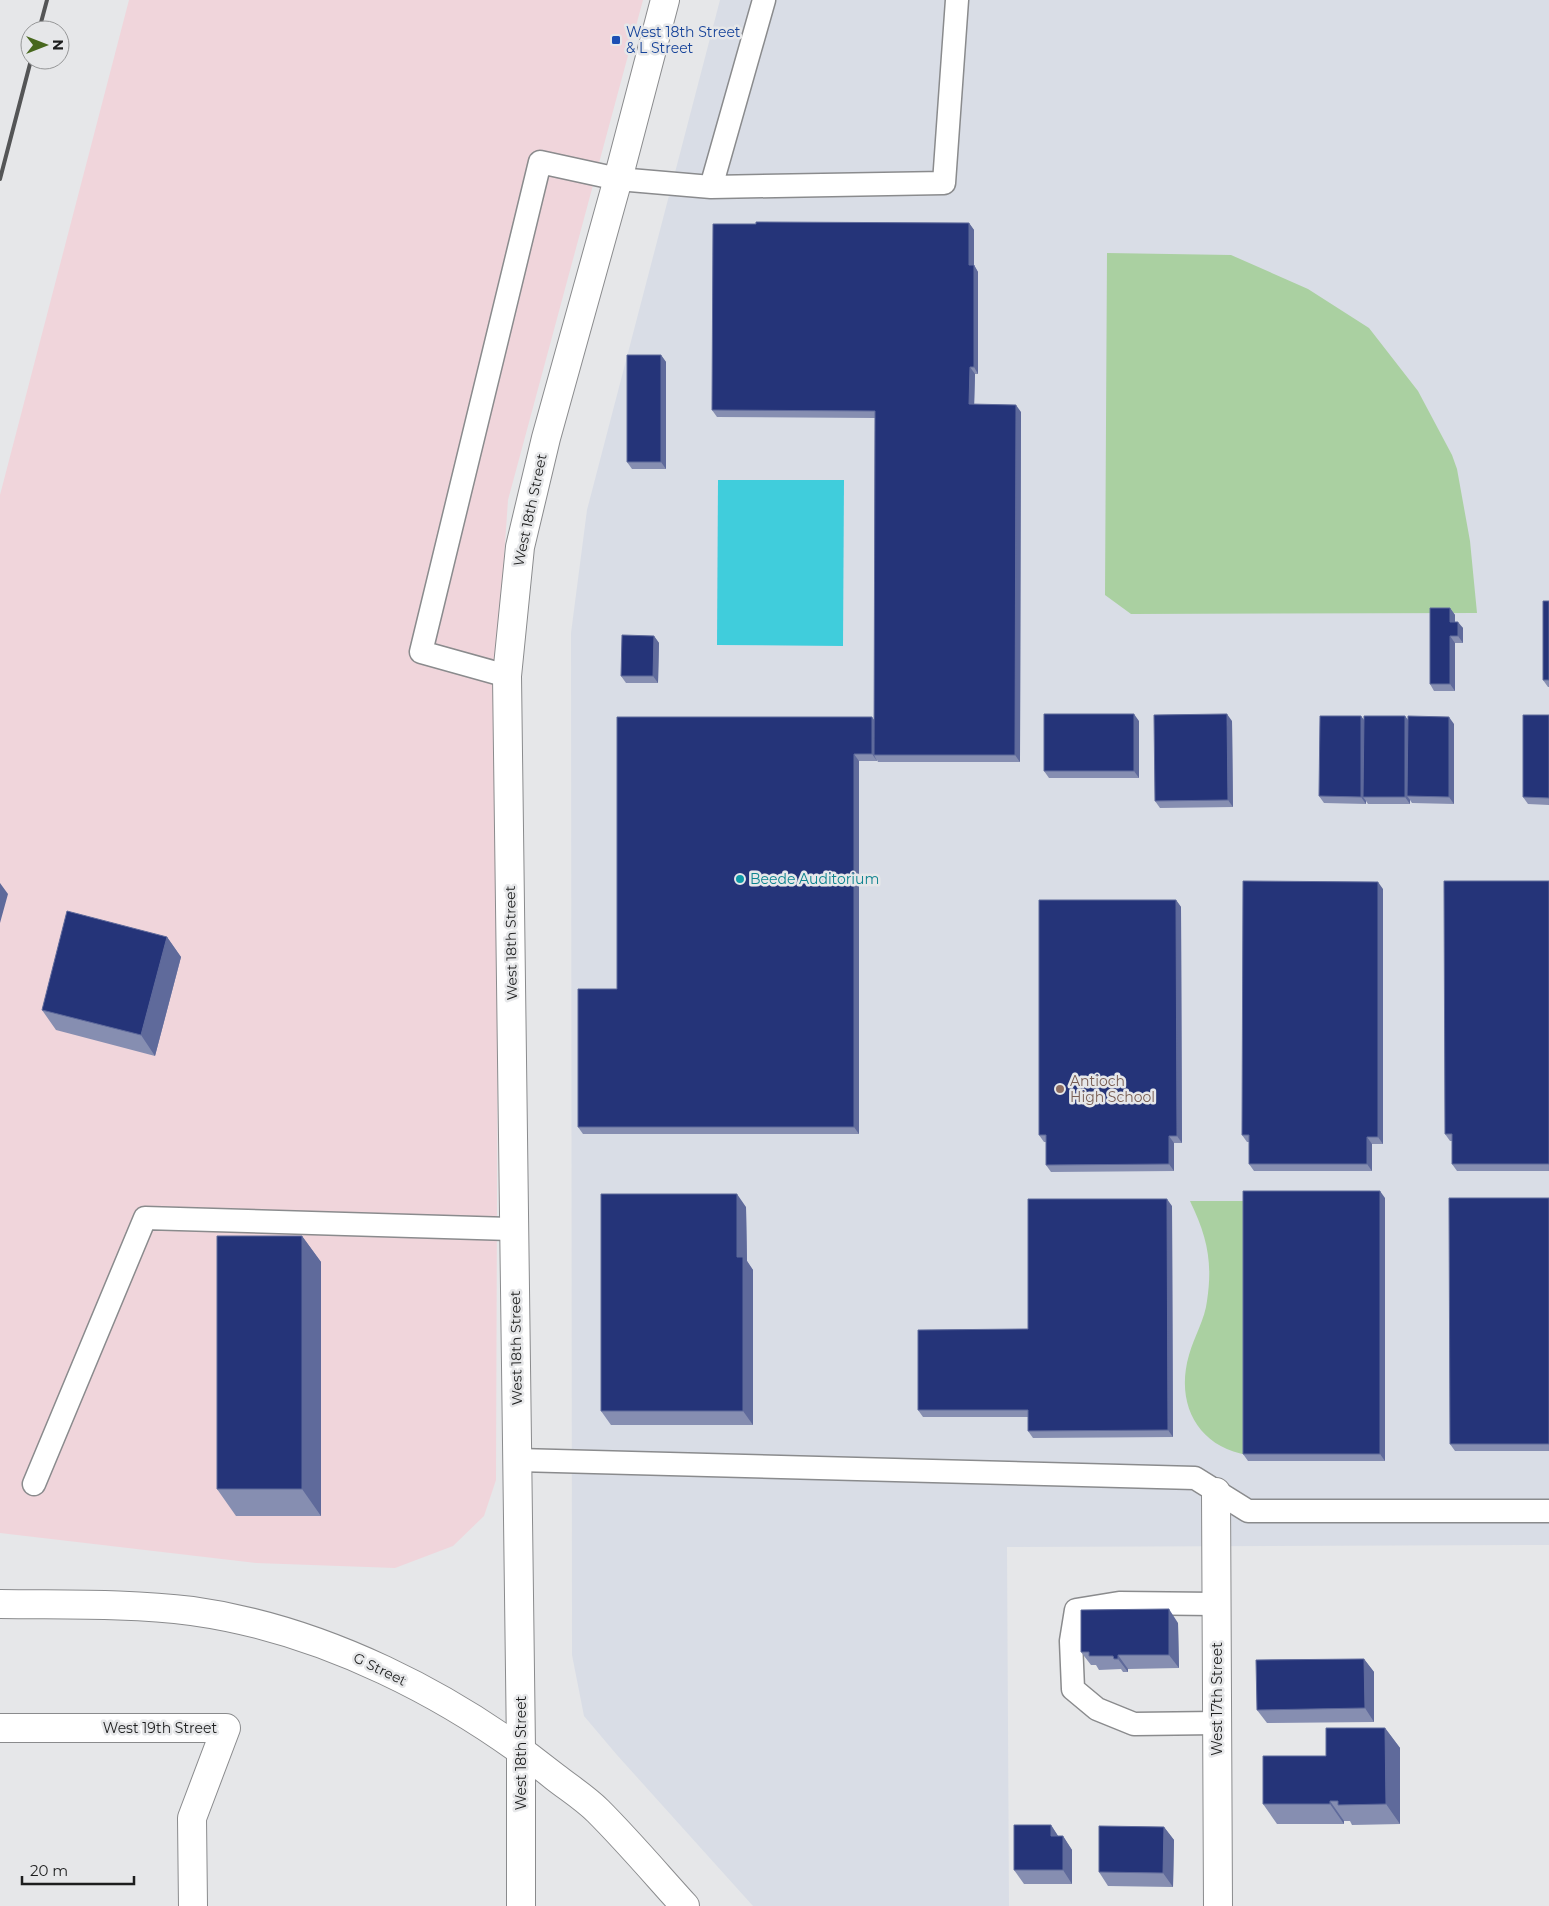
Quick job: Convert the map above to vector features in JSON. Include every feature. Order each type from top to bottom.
[{"type":"street","name":"West 18th Street","points":[[521,1906],[518,1460],[507,676],[520,547],[546,438],[618,179],[665,0]]},
{"type":"street","name":"West 17th Street","points":[[1216,1492],[1218,1906]]},
{"type":"street","name":"G Street","points":[[0,1604],[98,1605],[192,1611],[260,1624],[349,1654],[438,1697],[521,1750],[596,1810],[685,1906]]},
{"type":"street","name":"West 19th Street","points":[[0,1728],[226,1728],[192,1818],[193,1906]]},
{"type":"lane","points":[[711,187],[764,0]]},
{"type":"lane","points":[[507,676],[421,652],[540,162],[618,179],[711,187],[944,183],[957,0]]},
{"type":"lane","points":[[34,1484],[145,1218],[514,1229]]},
{"type":"lane","points":[[518,1460],[1195,1478],[1248,1511],[1549,1512]]},
{"type":"lane","points":[[1216,1604],[1119,1602],[1076,1610],[1071,1641],[1073,1688],[1097,1709],[1134,1724],[1217,1723]]},
{"type":"shaded area","points":[[129,0],[643,0],[508,500],[499,630],[496,1480],[484,1516],[453,1546],[395,1568],[256,1563],[0,1533],[0,495]]},
{"type":"shaded area","name":"Antioch High School","points":[[720,0],[1549,0],[1549,1545],[1007,1547],[1009,1906],[753,1906],[584,1716],[572,1655],[571,633],[587,510]]},
{"type":"green space","points":[[1107,253],[1231,255],[1308,289],[1369,328],[1418,391],[1452,455],[1457,469],[1470,541],[1477,613],[1131,614],[1105,595]]},
{"type":"green space","points":[[1190,1201],[1247,1201],[1248,1455],[1215,1443],[1194,1420],[1188,1406],[1185,1390],[1185,1373],[1189,1355],[1206,1308],[1209,1287],[1207,1250],[1201,1226]]},
{"type":"water","points":[[718,480],[844,480],[843,646],[717,645]]},
{"type":"building","points":[[756,222],[969,223],[969,265],[974,265],[974,367],[970,367],[969,404],[1016,405],[1015,755],[874,755],[875,411],[712,410],[713,224],[756,224]]},
{"type":"building","points":[[627,355],[661,355],[661,462],[627,462]]},
{"type":"building","points":[[1543,601],[1549,601],[1549,680],[1543,680]]},
{"type":"building","points":[[1430,608],[1450,608],[1450,622],[1458,622],[1458,636],[1450,636],[1450,684],[1430,684]]},
{"type":"building","points":[[622,635],[654,636],[653,676],[621,676]]},
{"type":"building","points":[[1044,714],[1134,714],[1134,771],[1044,771]]},
{"type":"building","points":[[1227,714],[1228,800],[1155,801],[1154,715]]},
{"type":"building","points":[[1523,715],[1549,715],[1549,798],[1523,797]]},
{"type":"building","points":[[1320,716],[1361,716],[1361,797],[1319,796]]},
{"type":"building","points":[[1364,716],[1405,716],[1405,797],[1363,797]]},
{"type":"building","points":[[1408,716],[1449,717],[1449,797],[1407,796]]},
{"type":"building","name":"Beede Auditorium","points":[[617,717],[872,717],[872,754],[854,754],[854,1127],[578,1127],[578,989],[617,989]]},
{"type":"building","points":[[1243,881],[1378,882],[1378,1137],[1367,1137],[1367,1164],[1249,1164],[1249,1135],[1242,1135]]},
{"type":"building","points":[[1444,881],[1549,881],[1549,1164],[1452,1164],[1452,1134],[1445,1134]]},
{"type":"building","points":[[1039,900],[1176,900],[1177,1136],[1169,1136],[1169,1164],[1046,1165],[1046,1135],[1039,1135]]},
{"type":"building","points":[[67,911],[167,937],[141,1035],[42,1010]]},
{"type":"building","points":[[1243,1191],[1380,1191],[1380,1454],[1243,1454]]},
{"type":"building","points":[[601,1194],[737,1194],[737,1257],[743,1257],[743,1411],[601,1411]]},
{"type":"building","points":[[1449,1198],[1549,1198],[1549,1444],[1450,1444]]},
{"type":"building","points":[[1028,1199],[1167,1199],[1168,1430],[1028,1431],[1028,1410],[918,1410],[918,1330],[1028,1329]]},
{"type":"building","points":[[217,1236],[302,1236],[302,1489],[217,1489]]},
{"type":"building","points":[[1169,1609],[1169,1655],[1118,1655],[1118,1659],[1114,1659],[1113,1656],[1089,1656],[1089,1652],[1081,1652],[1081,1610]]},
{"type":"building","points":[[1364,1659],[1365,1708],[1257,1710],[1256,1660]]},
{"type":"building","points":[[1326,1728],[1385,1728],[1386,1804],[1338,1805],[1338,1801],[1330,1801],[1330,1804],[1263,1804],[1263,1756],[1326,1756]]},
{"type":"building","points":[[1014,1825],[1051,1825],[1051,1836],[1063,1836],[1063,1870],[1014,1870]]},
{"type":"building","points":[[1099,1826],[1164,1827],[1163,1873],[1099,1872]]},
{"type":"railway","points":[[42,20],[47,0]]},
{"type":"railway","points":[[0,179],[28,70]]},
{"type":"place","name":"West 18th Street & L Street","points":[[616,40]]},
{"type":"place","name":"Beede Auditorium","points":[[740,879]]},
{"type":"place","name":"Antioch High School","points":[[1060,1089]]}]
